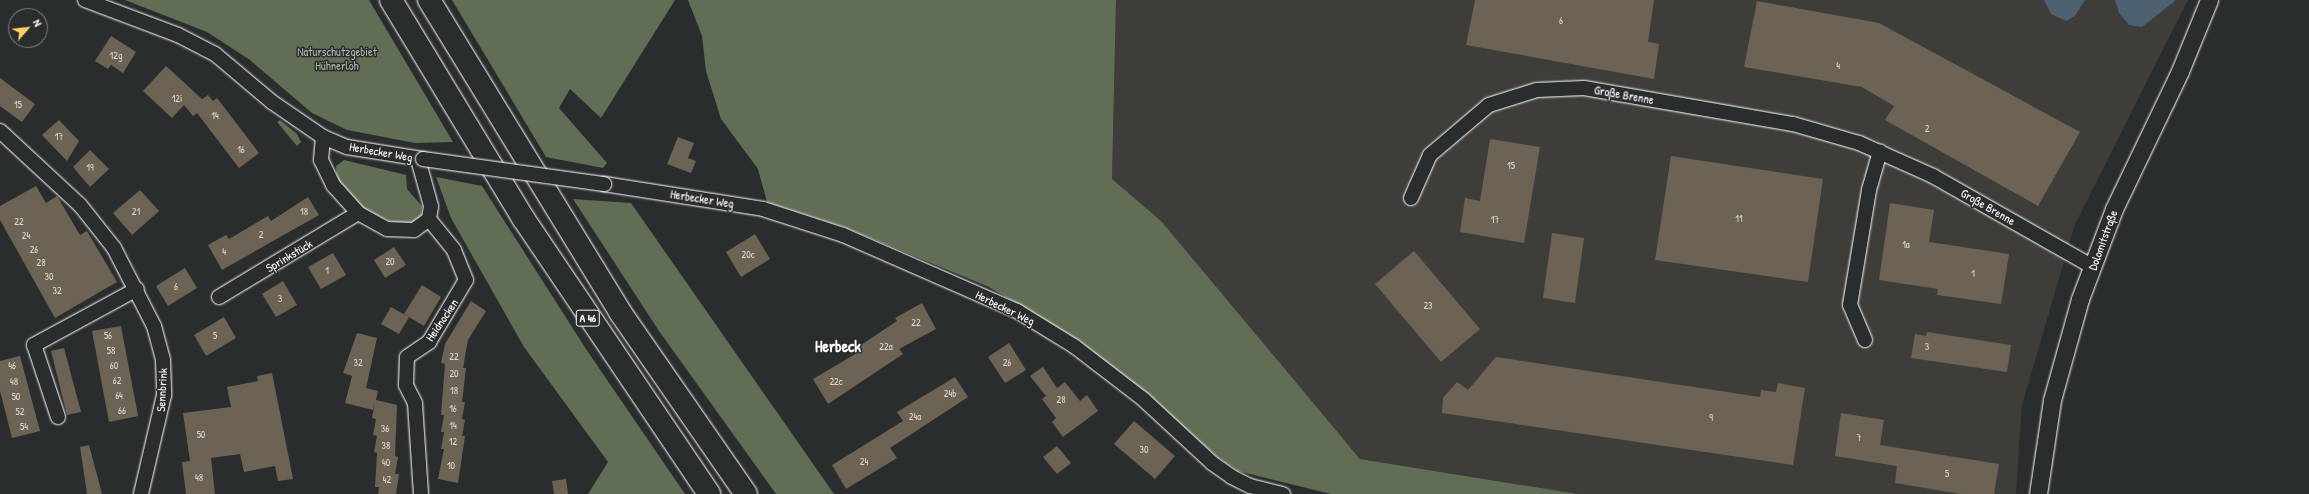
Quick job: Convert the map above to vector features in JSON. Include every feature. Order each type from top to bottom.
[{"type":"highway","name":"A 46","points":[[391,0],[527,224],[709,494]]},
{"type":"highway","name":"A 46","points":[[429,0],[620,312],[746,494]]},
{"type":"street","name":"Herbecker Weg","points":[[85,0],[178,35],[215,54],[272,102],[322,137],[347,146],[421,159],[604,184],[763,209],[843,235],[1017,311],[1074,346],[1143,399],[1212,463],[1232,477],[1250,486],[1283,494]]},
{"type":"street","name":"Dolomitstraße","points":[[2038,494],[2043,448],[2063,353],[2093,266],[2114,209],[2180,71],[2209,0]]},
{"type":"street","name":"Große Brenne","points":[[1411,198],[1430,155],[1457,130],[1489,105],[1536,90],[1584,88],[1793,124],[1834,135],[1880,152],[1933,176],[2093,266]]},
{"type":"street","name":"Sennbrink","points":[[0,131],[80,205],[114,248],[137,288],[154,326],[163,360],[164,395],[141,494]]},
{"type":"street","points":[[322,137],[320,160],[327,175],[358,213],[387,229],[401,232],[422,227],[429,219],[431,206],[421,159]]},
{"type":"street","points":[[1865,340],[1850,305],[1870,190],[1880,152]]},
{"type":"street","name":"Sprinkstück","points":[[219,297],[358,213]]},
{"type":"street","name":"Heidnocken","points":[[421,494],[415,403],[406,385],[406,357],[429,342],[466,280],[454,250],[429,219]]},
{"type":"street","points":[[58,417],[34,345],[137,288]]},
{"type":"shaded area","points":[[1116,0],[2188,0],[2075,224],[2022,405],[2016,494],[1578,494],[1361,459],[1112,179]]},
{"type":"green space","name":"Naturschutzgebiet Hühnerloh","points":[[125,0],[369,0],[453,142],[415,143],[347,130],[312,113],[250,60],[207,32]]},
{"type":"green space","points":[[452,0],[675,0],[601,118],[570,89],[559,108],[607,163],[603,168],[546,157]]},
{"type":"green space","points":[[688,0],[1116,0],[1112,179],[1161,221],[1360,459],[1578,494],[1331,494],[1238,471],[1216,456],[1142,390],[1068,334],[989,287],[844,227],[767,202],[758,169],[721,119],[706,71],[702,36]]},
{"type":"green space","points":[[280,120],[297,134],[301,142],[297,146],[277,122]]},
{"type":"green space","points":[[344,160],[406,175],[407,189],[422,206],[421,217],[413,223],[396,224],[362,208],[337,181],[336,166]]},
{"type":"green space","points":[[436,177],[482,186],[586,349],[685,494],[588,494],[608,462],[524,347],[451,218]]},
{"type":"green space","points":[[573,199],[631,203],[834,494],[776,494],[659,331]]},
{"type":"water","points":[[2044,0],[2085,0],[2075,16],[2066,21],[2051,14]]},
{"type":"water","points":[[2115,0],[2175,1],[2142,27],[2129,25],[2119,13]]},
{"type":"building","points":[[1475,0],[1654,0],[1648,42],[1659,44],[1654,79],[1466,45]]},
{"type":"building","points":[[1757,1],[1879,23],[2080,132],[2038,206],[1885,120],[1894,106],[1862,87],[1744,67]]},
{"type":"building","points":[[111,36],[136,52],[123,73],[111,65],[108,69],[95,61]]},
{"type":"building","points":[[166,66],[202,99],[208,95],[213,101],[217,98],[259,153],[239,168],[197,113],[193,116],[184,105],[172,118],[143,91]]},
{"type":"building","points":[[0,78],[35,104],[22,122],[0,106]]},
{"type":"building","points":[[59,120],[79,141],[67,161],[42,135]]},
{"type":"building","points":[[678,137],[694,143],[688,158],[696,161],[691,173],[667,164]]},
{"type":"building","points":[[1490,139],[1540,147],[1524,243],[1460,232],[1465,198],[1480,201]]},
{"type":"building","points":[[90,150],[109,169],[90,187],[73,167]]},
{"type":"building","points":[[1671,156],[1823,179],[1808,282],[1655,260]]},
{"type":"building","points":[[36,186],[46,203],[57,196],[80,235],[87,231],[117,282],[55,318],[0,220],[0,206]]},
{"type":"building","points":[[140,190],[159,211],[132,235],[113,213]]},
{"type":"building","points":[[308,197],[319,215],[222,270],[208,245],[226,235],[229,239],[268,216],[271,221]]},
{"type":"building","points":[[1890,203],[1934,210],[1929,242],[2009,254],[2001,304],[1937,295],[1938,289],[1879,280]]},
{"type":"building","points":[[1552,233],[1584,238],[1575,303],[1543,298]]},
{"type":"building","points":[[755,234],[770,259],[741,277],[726,252]]},
{"type":"building","points":[[394,247],[406,265],[385,278],[374,260]]},
{"type":"building","points":[[1414,251],[1480,329],[1441,362],[1375,284]]},
{"type":"building","points":[[333,253],[346,275],[321,289],[308,267]]},
{"type":"building","points":[[185,268],[197,288],[168,306],[156,286]]},
{"type":"building","points":[[283,281],[297,305],[276,317],[262,294]]},
{"type":"building","points":[[422,285],[441,297],[424,326],[404,314]]},
{"type":"building","points":[[471,301],[486,311],[468,340],[463,368],[466,368],[462,402],[465,402],[462,419],[465,420],[462,436],[465,436],[458,483],[438,479],[444,449],[441,449],[444,432],[441,432],[444,415],[441,415],[445,364],[441,363],[445,344]]},
{"type":"building","points":[[922,303],[936,329],[899,349],[903,354],[828,404],[813,379],[857,353],[855,349],[897,321],[895,318]]},
{"type":"building","points":[[391,307],[409,317],[399,334],[381,324]]},
{"type":"building","points":[[224,317],[236,338],[206,356],[194,335]]},
{"type":"building","points":[[121,326],[138,416],[109,422],[92,331]]},
{"type":"building","points":[[1927,332],[2011,345],[2007,372],[1911,358],[1915,334],[1926,336]]},
{"type":"building","points":[[357,333],[377,338],[366,388],[378,391],[376,400],[397,405],[395,456],[398,457],[395,474],[399,474],[396,494],[378,494],[379,487],[375,487],[377,453],[374,452],[377,436],[373,435],[376,419],[372,418],[375,402],[373,410],[345,403],[352,376],[343,373]]},
{"type":"building","points":[[1009,343],[1026,370],[1005,383],[988,357]]},
{"type":"building","points":[[64,348],[81,412],[67,415],[51,351]]},
{"type":"building","points":[[20,356],[40,431],[12,438],[0,391],[0,361]]},
{"type":"building","points":[[1496,357],[1760,397],[1761,390],[1776,392],[1778,383],[1805,388],[1793,465],[1442,413],[1443,398],[1457,382],[1468,390]]},
{"type":"building","points":[[1043,367],[1057,388],[1065,382],[1080,401],[1087,395],[1098,411],[1063,437],[1052,422],[1056,418],[1042,399],[1046,396],[1030,376]]},
{"type":"building","points":[[272,373],[293,479],[278,481],[275,466],[244,472],[240,454],[211,458],[215,494],[186,494],[182,462],[190,461],[183,413],[231,407],[227,387],[258,381],[257,376]]},
{"type":"building","points":[[955,377],[968,397],[890,448],[897,458],[846,489],[832,465],[903,421],[897,412]]},
{"type":"building","points":[[1841,413],[1884,420],[1880,445],[1999,464],[1994,494],[1961,494],[1895,483],[1897,466],[1835,456]]},
{"type":"building","points":[[1134,421],[1175,456],[1155,479],[1114,444]]},
{"type":"building","points":[[89,445],[102,494],[87,494],[80,447]]},
{"type":"building","points":[[1057,446],[1071,463],[1057,474],[1043,457]]},
{"type":"building","points":[[566,479],[568,494],[554,494],[552,481]]},
{"type":"district","name":"Herbeck","points":[[838,346]]}]
